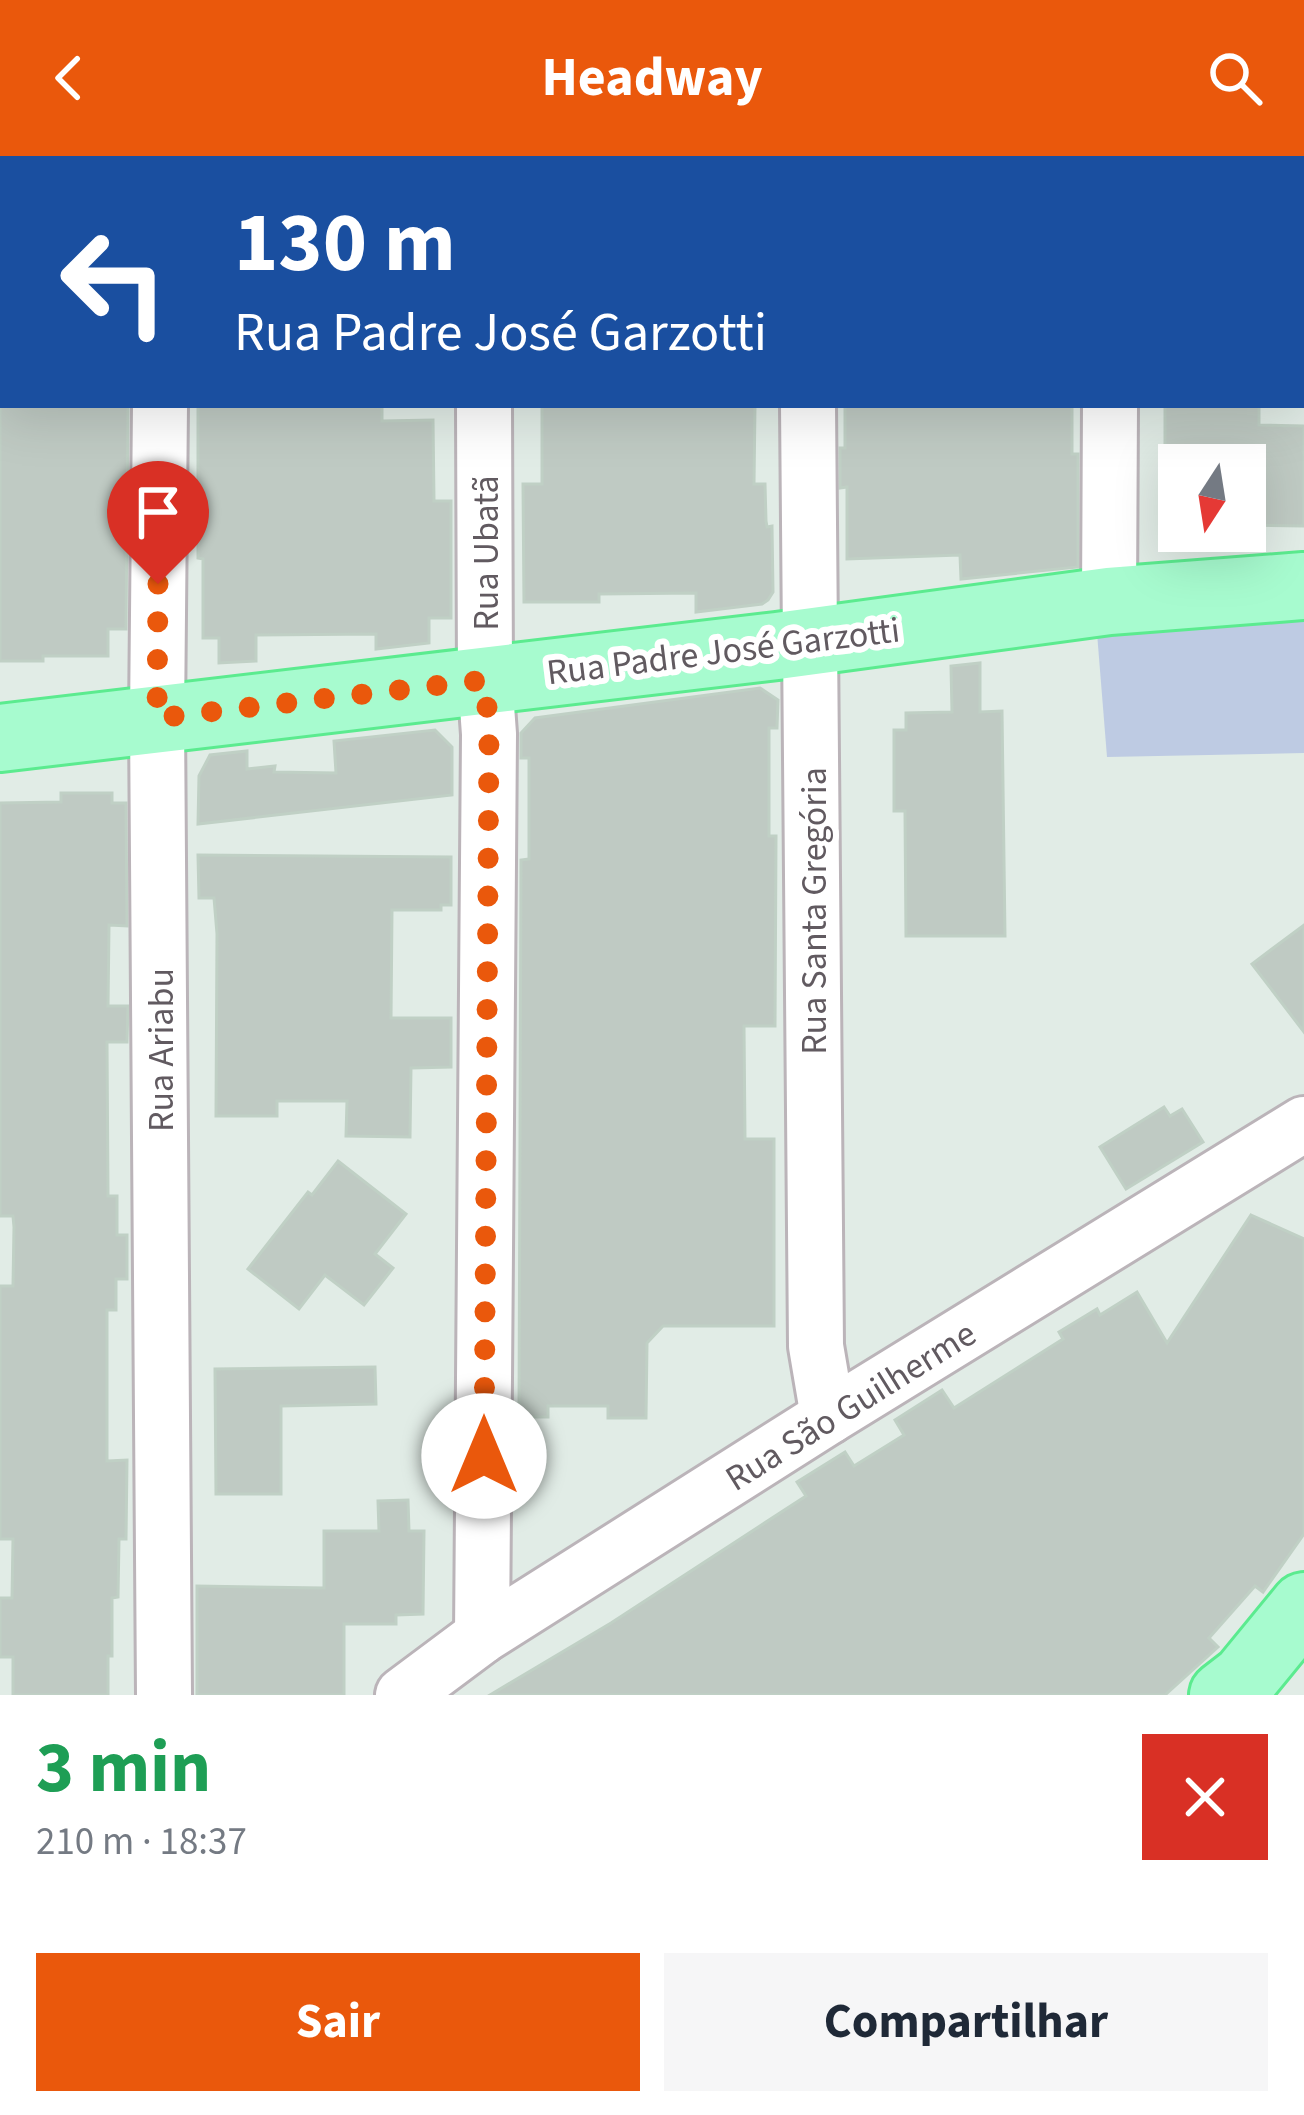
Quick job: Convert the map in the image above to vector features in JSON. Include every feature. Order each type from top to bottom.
[{"type":"main road","name":"Rua Padre José Garzotti","points":[[0,737],[812,642],[1109,601],[1304,586]]},
{"type":"main road","points":[[1223,1695],[1245,1678],[1304,1606]]},
{"type":"street","name":"Rua Ariabu","points":[[160,408],[157,718],[164,1695]]},
{"type":"street","name":"Rua Ubatã","points":[[482,1636],[489,734],[484,408]]},
{"type":"street","name":"Rua Santa Gregória","points":[[808,408],[816,1346],[827,1417]]},
{"type":"street","points":[[1109,601],[1110,408]]},
{"type":"street","name":"Rua São Guilherme","points":[[403,1695],[482,1636],[827,1417],[1304,1124]]},
{"type":"shaded area","points":[[1304,621],[1304,753],[1107,757],[1097,633]]},
{"type":"building","points":[[0,408],[128,408],[126,629],[108,629],[108,656],[0,661]]},
{"type":"building","points":[[198,408],[382,408],[382,421],[433,420],[434,501],[451,501],[451,618],[429,618],[429,643],[376,649],[376,634],[256,635],[256,661],[219,663],[219,638],[203,638],[203,559],[198,558]]},
{"type":"building","points":[[542,408],[755,408],[754,484],[765,484],[767,527],[772,526],[773,592],[762,604],[696,612],[696,593],[599,594],[599,602],[524,602],[523,484],[542,484]]},
{"type":"building","points":[[845,408],[1072,408],[1072,454],[1078,454],[1078,567],[961,579],[960,555],[847,559],[847,487],[840,488],[840,448],[845,448]]},
{"type":"building","points":[[1165,408],[1259,408],[1259,425],[1304,426],[1304,526],[1266,525],[1266,444],[1165,444]]},
{"type":"building","points":[[980,663],[980,712],[1002,711],[1005,936],[906,936],[905,811],[894,811],[894,730],[906,730],[906,713],[952,712],[951,666]]},
{"type":"building","points":[[760,688],[778,700],[777,728],[769,728],[769,836],[776,836],[775,1026],[744,1026],[745,1139],[774,1139],[774,1326],[663,1326],[647,1343],[646,1418],[608,1418],[608,1406],[548,1406],[548,1417],[519,1417],[521,860],[529,859],[529,758],[521,758],[521,733],[535,718]]},
{"type":"building","points":[[435,730],[452,747],[452,795],[198,824],[199,776],[210,755],[247,751],[247,769],[275,766],[274,772],[336,773],[334,741]]},
{"type":"building","points":[[61,793],[112,793],[112,803],[126,803],[127,926],[109,925],[108,1006],[128,1006],[127,1042],[107,1042],[108,1196],[117,1196],[117,1235],[127,1235],[127,1279],[116,1279],[116,1310],[107,1310],[107,1461],[127,1460],[126,1539],[119,1539],[118,1597],[112,1598],[108,1695],[13,1695],[13,1657],[0,1657],[0,1598],[12,1598],[13,1539],[0,1539],[0,1286],[13,1286],[14,1227],[13,1216],[0,1216],[0,803],[61,802]]},
{"type":"building","points":[[198,855],[451,857],[451,905],[441,905],[441,910],[392,910],[391,1018],[451,1018],[451,1067],[411,1068],[410,1137],[346,1136],[347,1101],[277,1101],[277,1116],[216,1116],[217,934],[214,898],[199,898]]},
{"type":"building","points":[[1304,925],[1304,1032],[1252,964]]},
{"type":"building","points":[[1164,1107],[1170,1116],[1182,1109],[1203,1142],[1126,1189],[1100,1147]]},
{"type":"building","points":[[338,1161],[406,1214],[375,1254],[393,1268],[364,1305],[325,1275],[299,1309],[248,1269]]},
{"type":"building","points":[[1251,1215],[1304,1239],[1304,1534],[1263,1592],[1255,1586],[1209,1638],[1218,1647],[1165,1695],[490,1695],[806,1496],[797,1482],[845,1452],[854,1466],[904,1435],[895,1420],[942,1390],[954,1408],[1063,1339],[1059,1332],[1097,1309],[1100,1315],[1137,1292],[1167,1343]]},
{"type":"building","points":[[375,1367],[376,1404],[281,1406],[281,1494],[216,1494],[215,1369]]},
{"type":"building","points":[[408,1500],[409,1531],[424,1531],[423,1614],[396,1615],[396,1624],[344,1624],[344,1695],[197,1695],[197,1586],[324,1588],[324,1531],[379,1531],[378,1501]]},
{"type":"route","points":[[158,584],[157,718],[485,680],[489,734],[484,1456]]}]
